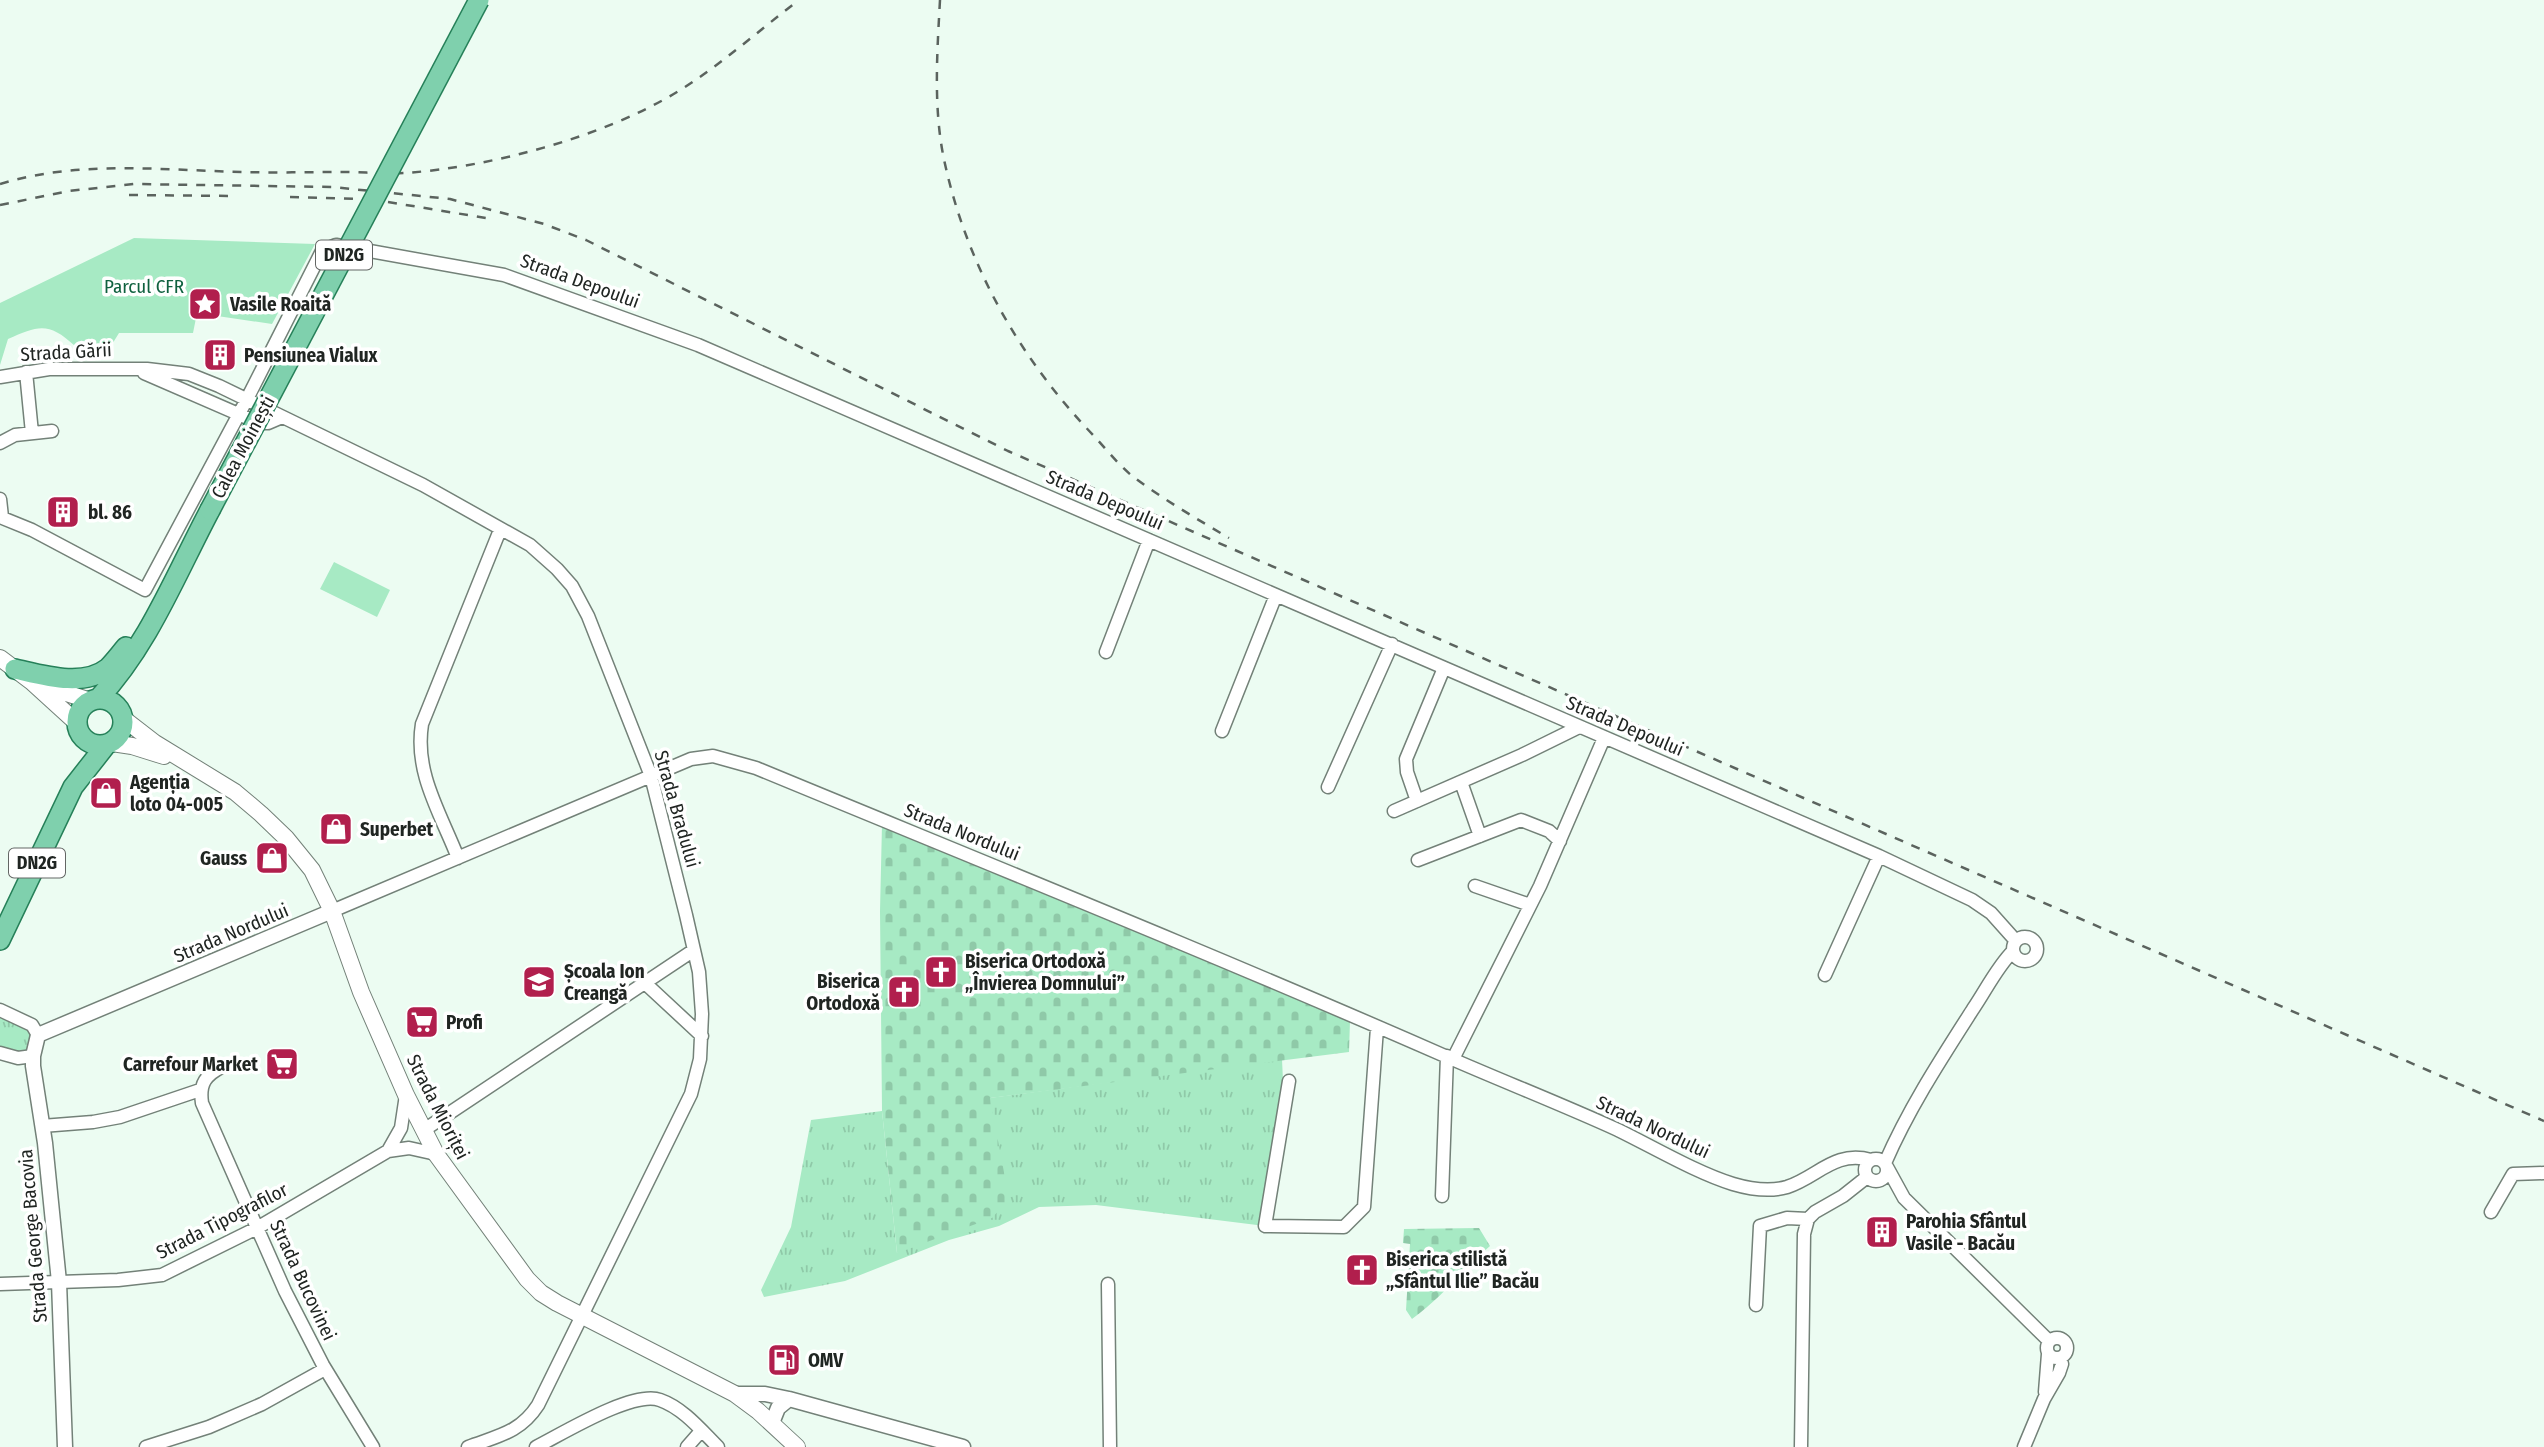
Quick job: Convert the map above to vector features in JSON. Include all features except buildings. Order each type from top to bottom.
[{"type":"main road","name":"Calea Moinești","points":[[95,700],[121,674],[146,634],[479,0]]},
{"type":"main road","points":[[7,663],[62,678],[90,676],[101,672],[109,667],[165,596]]},
{"type":"main road","name":"Calea Moinești","points":[[122,715],[126,691],[146,634]]},
{"type":"main road","points":[[7,663],[33,682],[92,744],[109,744],[121,733],[122,715],[112,702],[95,700],[33,682]]},
{"type":"main road","points":[[79,730],[80,710],[95,700]]},
{"type":"main road","name":"Strada Mioriței","points":[[122,715],[148,738],[234,792],[261,814],[286,838],[312,870],[332,911],[361,992],[406,1096],[436,1154],[527,1279],[541,1293],[582,1316],[735,1394],[797,1447]]},
{"type":"main road","name":"DN2G","points":[[0,940],[73,787],[79,762],[79,730]]},
{"type":"main road","name":"Strada Mioriței","points":[[109,744],[132,746],[190,764]]},
{"type":"main road","name":"DN2G","points":[[73,787],[109,744]]},
{"type":"street","name":"Strada Depoului","points":[[1,517],[32,530],[145,590],[322,251],[336,245],[481,270],[535,284],[698,345],[1879,856],[1972,900],[2002,923],[2016,930],[2018,947],[1926,1081],[1875,1168]]},
{"type":"street","name":"Strada Gării","points":[[0,377],[49,369],[134,369],[189,374],[285,418]]},
{"type":"street","name":"Strada Gării","points":[[134,369],[259,423],[268,424],[285,418]]},
{"type":"street","points":[[26,372],[32,433]]},
{"type":"street","name":"Strada Bradului","points":[[285,418],[422,485],[543,555],[572,586],[588,616],[651,776],[699,972],[702,1036],[700,1059],[691,1094],[528,1421],[514,1430],[468,1447]]},
{"type":"street","points":[[0,443],[15,435],[52,431]]},
{"type":"street","points":[[0,499],[1,517]]},
{"type":"street","points":[[458,858],[425,780],[419,743],[422,724],[500,530]]},
{"type":"street","points":[[1106,652],[1149,540]]},
{"type":"street","points":[[1222,731],[1276,595]]},
{"type":"street","points":[[1328,787],[1392,644]]},
{"type":"street","points":[[1418,801],[1407,772],[1406,759],[1444,668]]},
{"type":"street","points":[[1394,811],[1579,727]]},
{"type":"street","points":[[1442,1196],[1450,1058],[1530,905],[1604,738]]},
{"type":"street","name":"Strada Nordului","points":[[38,1035],[691,759],[713,756],[755,768],[1073,898],[1614,1128],[1719,1179],[1763,1189],[1787,1187],[1829,1163],[1857,1158],[1875,1168]]},
{"type":"street","points":[[1461,782],[1480,836]]},
{"type":"street","points":[[1418,860],[1521,820],[1549,831],[1560,841]]},
{"type":"street","points":[[1825,975],[1879,856]]},
{"type":"street","points":[[1475,886],[1530,905]]},
{"type":"street","points":[[424,1130],[694,950]]},
{"type":"street","points":[[646,984],[702,1036]]},
{"type":"street","points":[[0,1010],[32,1025],[38,1035],[33,1056],[18,1058],[0,1053]]},
{"type":"street","points":[[1289,1080],[1265,1226],[1344,1227],[1364,1207],[1377,1028]]},
{"type":"street","name":"Strada George Bacovia","points":[[33,1056],[59,1282],[65,1447]]},
{"type":"street","points":[[42,1126],[120,1117],[200,1090],[203,1081],[223,1066]]},
{"type":"street","name":"Strada Bucovinei","points":[[200,1090],[202,1103],[285,1291],[325,1369],[373,1447]]},
{"type":"street","points":[[388,1150],[401,1128],[406,1096]]},
{"type":"street","points":[[388,1150],[409,1148],[436,1154]]},
{"type":"street","name":"Strada Tipografilor","points":[[0,1284],[118,1280],[162,1275],[257,1228],[388,1150]]},
{"type":"street","points":[[1801,1447],[1804,1234],[1808,1219],[1815,1212],[1843,1196],[1875,1168],[2052,1351],[2044,1399],[2024,1447]]},
{"type":"street","points":[[2491,1212],[2513,1174],[2544,1173]]},
{"type":"street","points":[[1756,1305],[1760,1226],[1787,1218],[1808,1219]]},
{"type":"street","points":[[1108,1284],[1110,1447]]},
{"type":"street","name":"Strada Bucovinei","points":[[146,1447],[209,1427],[262,1404],[325,1369]]},
{"type":"street","points":[[735,1394],[765,1394],[789,1399],[940,1444],[963,1447]]},
{"type":"street","points":[[536,1447],[610,1409],[643,1398],[660,1400],[679,1410],[718,1447]]},
{"type":"street","points":[[772,1423],[778,1408],[789,1399]]},
{"type":"street","points":[[687,1447],[701,1431]]},
{"type":"green space","name":"Parcul CFR","points":[[134,238],[315,244],[272,324],[197,313],[193,333],[119,333],[111,346],[75,346],[58,333],[43,328],[36,329],[8,339],[0,365],[0,303]]},
{"type":"green space","points":[[334,562],[390,590],[377,617],[320,589]]},
{"type":"green space","points":[[882,824],[1350,1021],[1349,1052],[990,1098],[1009,1199],[992,1218],[897,1253],[882,1111]]},
{"type":"green space","points":[[0,1010],[32,1025],[33,1056],[0,1052]]},
{"type":"green space","points":[[1282,1059],[1283,1081],[1265,1226],[1096,1205],[1039,1207],[999,1226],[949,1240],[845,1281],[764,1297],[761,1290],[791,1227],[811,1120],[882,1111],[897,1253],[989,1098]]},
{"type":"green space","points":[[1479,1228],[1490,1246],[1412,1319],[1406,1310],[1410,1244],[1403,1243],[1404,1229]]},
{"type":"railway","points":[[0,184],[59,172],[120,168],[405,173],[509,157],[581,136],[648,108],[709,71],[799,0]]},
{"type":"railway","points":[[940,0],[937,103],[941,144],[955,202],[968,240],[1001,310],[1043,376],[1121,466],[1154,492],[1229,538]]},
{"type":"railway","points":[[0,205],[69,191],[134,184],[332,187],[450,199],[544,224],[586,240],[1008,451],[2544,1121]]},
{"type":"railway","points":[[129,195],[234,196]]},
{"type":"railway","points":[[290,197],[360,199]]},
{"type":"railway","points":[[388,202],[492,219]]},
{"type":"place","name":"Vasile Roaită","points":[[205,304]]},
{"type":"place","name":"Pensiunea Vialux","points":[[220,355]]},
{"type":"place","name":"bl. 86","points":[[63,512]]},
{"type":"place","name":"Agenția loto 04-005","points":[[106,793]]},
{"type":"place","name":"Superbet","points":[[336,829]]},
{"type":"place","name":"Gauss","points":[[272,858]]},
{"type":"place","name":"Biserica Ortodoxă „Învierea Domnului”","points":[[941,972]]},
{"type":"place","name":"Școala Ion Creangă","points":[[539,982]]},
{"type":"place","name":"Biserica Ortodoxă","points":[[904,992]]},
{"type":"place","name":"Profi","points":[[422,1022]]},
{"type":"place","name":"Carrefour Market","points":[[282,1064]]},
{"type":"place","name":"Parohia Sfântul Vasile - Bacău","points":[[1882,1232]]},
{"type":"place","name":"Biserica stilistă „Sfântul Ilie” Bacău","points":[[1362,1270]]},
{"type":"place","name":"OMV","points":[[784,1360]]}]
